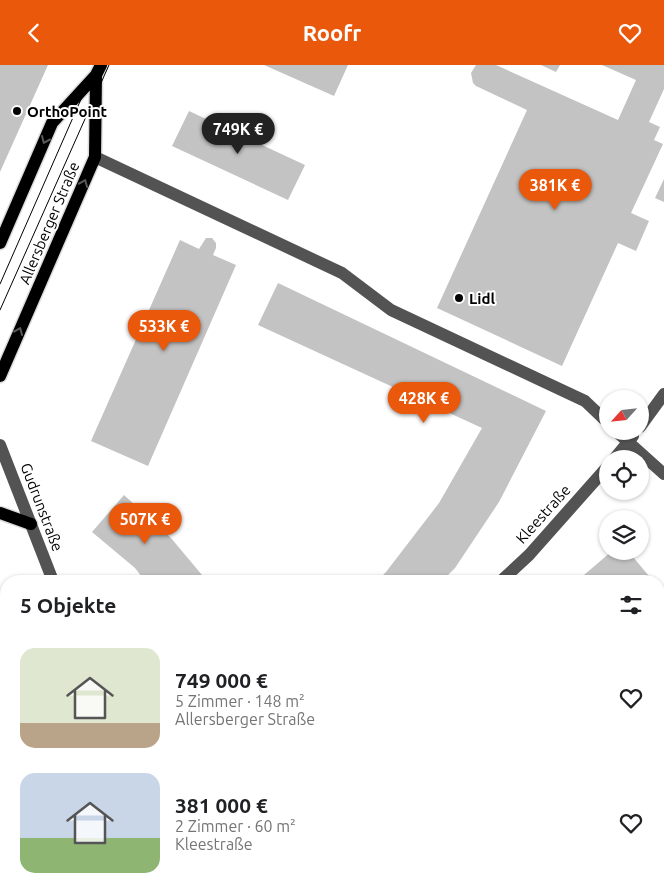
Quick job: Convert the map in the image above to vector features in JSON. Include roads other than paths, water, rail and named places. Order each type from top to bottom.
[{"type":"main road","name":"Allersberger Straße","points":[[0,376],[94,157],[99,70]]},
{"type":"main road","name":"Allersberger Straße","points":[[0,243],[52,123],[99,70]]},
{"type":"main road","points":[[0,513],[31,524]]},
{"type":"street","points":[[94,157],[342,273],[391,310],[585,401],[599,414]]},
{"type":"street","points":[[649,415],[664,394]]},
{"type":"street","points":[[621,450],[628,442],[664,474]]},
{"type":"street","name":"Gudrunstraße","points":[[0,445],[51,575]]},
{"type":"street","name":"Kleestraße","points":[[507,575],[529,555],[599,476]]},
{"type":"tram line","points":[[0,284],[96,65]]},
{"type":"tram line","points":[[0,310],[109,65]]},
{"type":"place","name":"OrthoPoint","points":[[17,111]]},
{"type":"place","name":"Lidl","points":[[459,298]]}]
